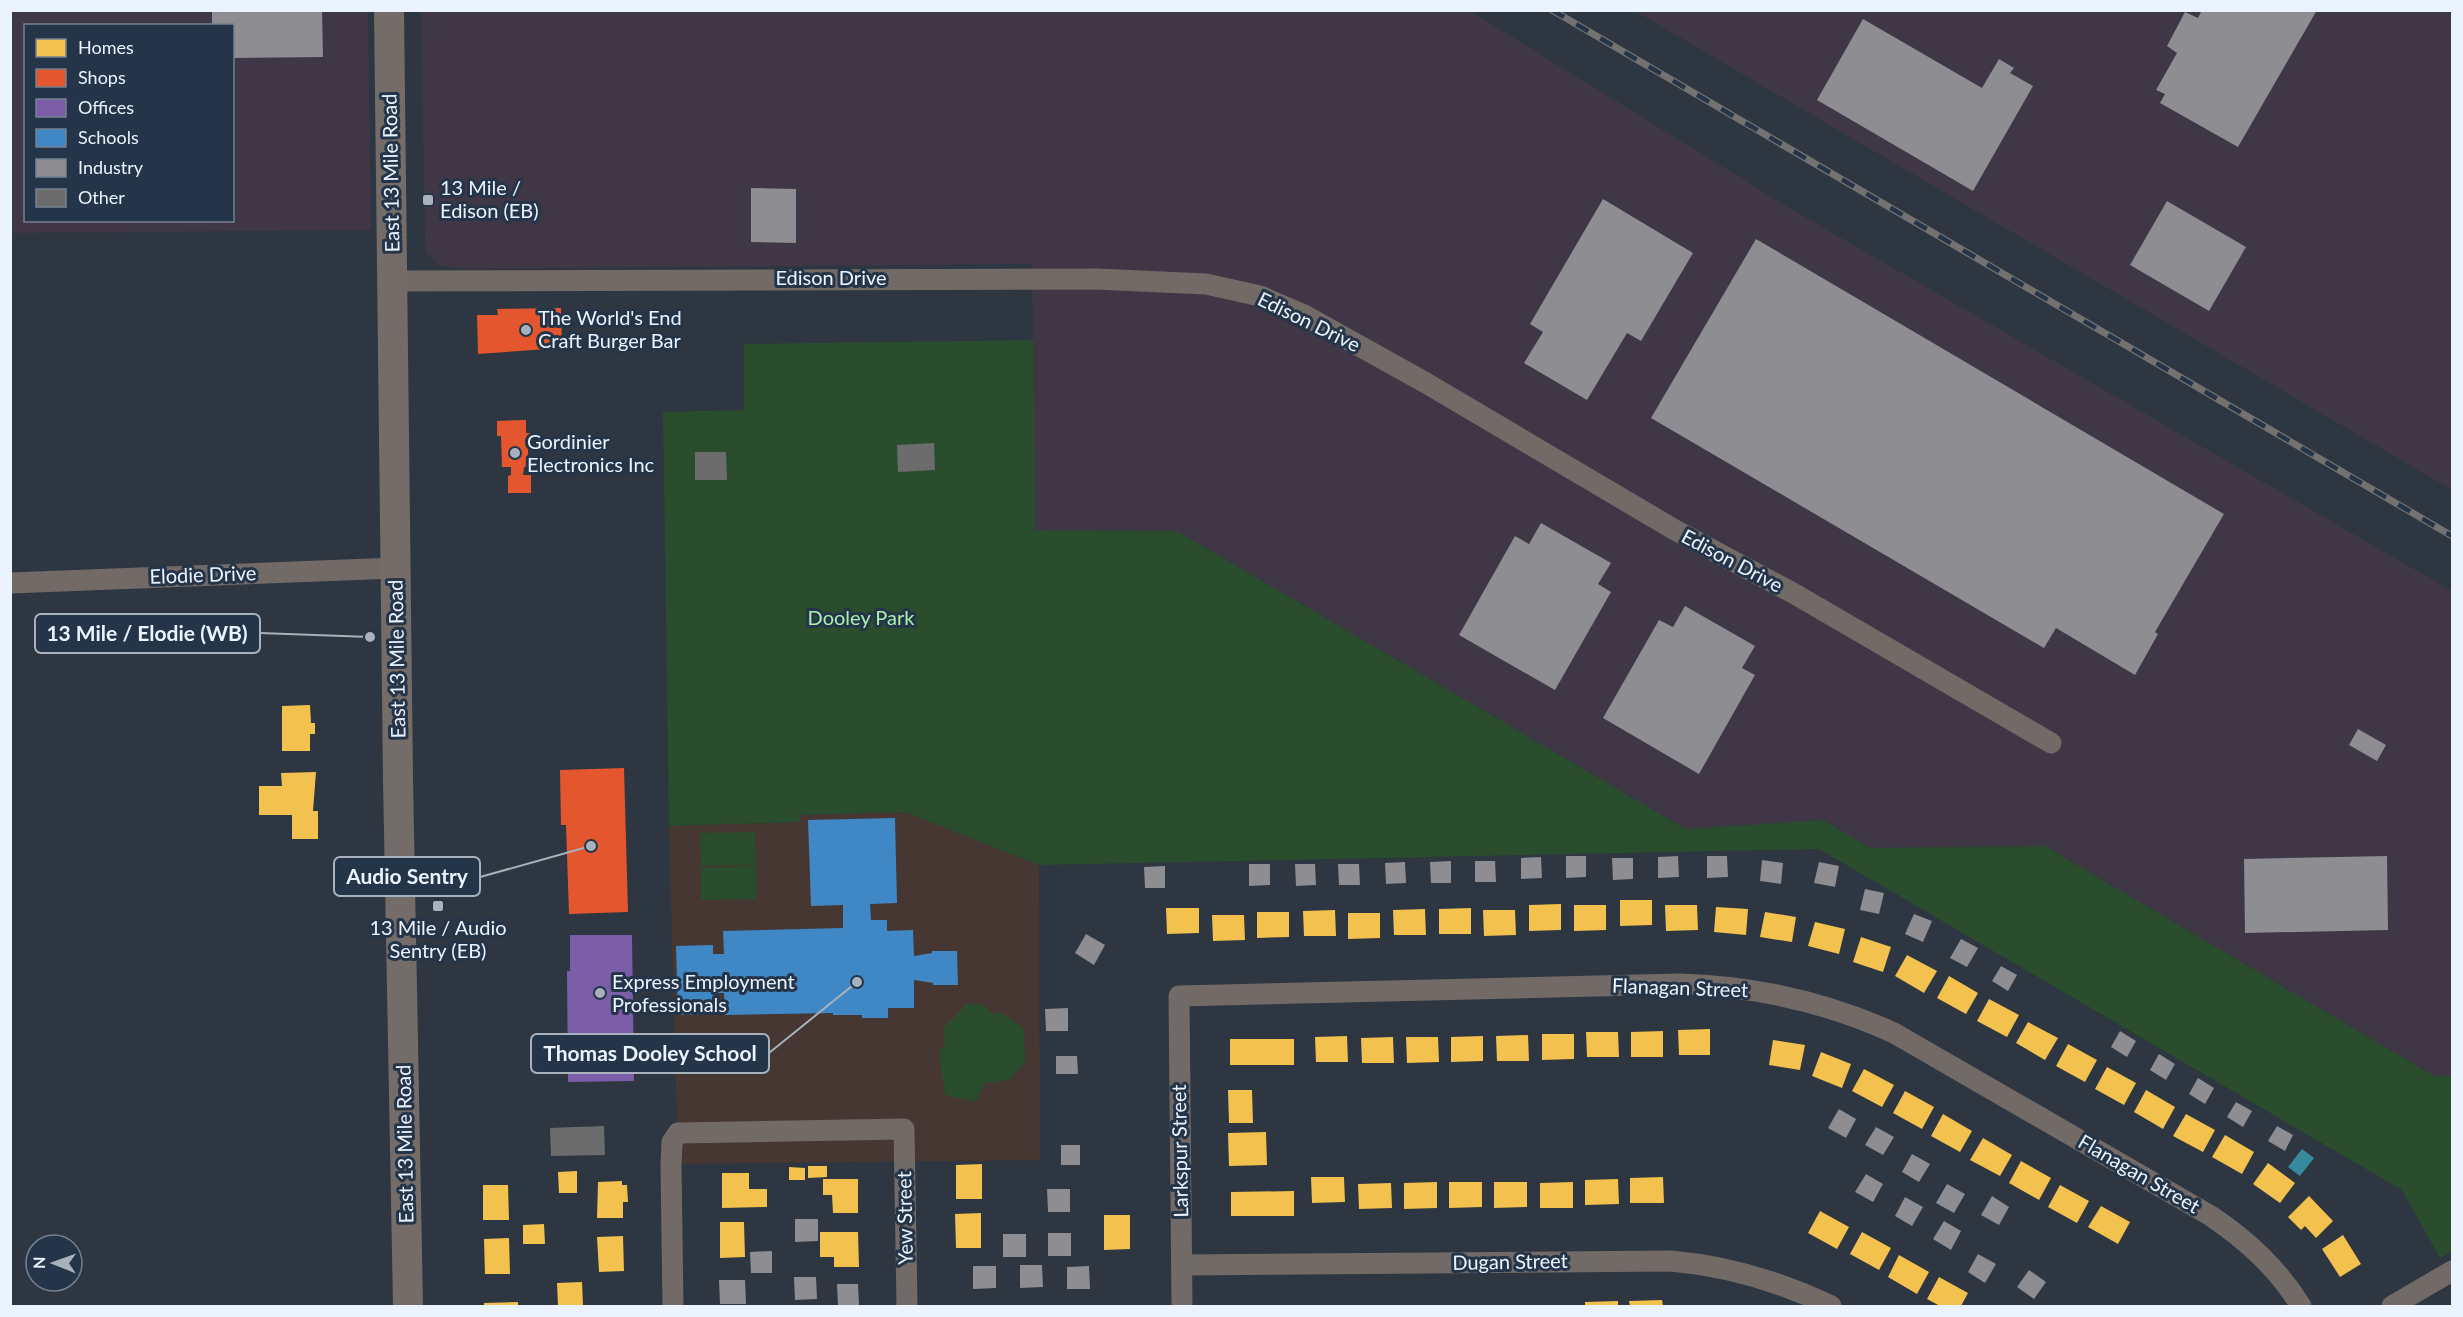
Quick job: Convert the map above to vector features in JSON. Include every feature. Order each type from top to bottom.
[{"type":"main road","name":"East 13 Mile Road","points":[[389,10],[408,1306]]},
{"type":"street","name":"Edison Drive","points":[[393,281],[1096,279],[1206,284],[1260,296],[1304,315],[1426,382],[1675,530],[1792,593],[2050,743]]},
{"type":"street","name":"Elodie Drive","points":[[10,582],[396,568]]},
{"type":"street","name":"Flanagan Street","points":[[1179,996],[1678,984],[1746,988],[1809,1000],[1858,1017],[1902,1037],[2211,1216],[2260,1253],[2283,1278],[2301,1306]]},
{"type":"street","name":"Larkspur Street","points":[[1179,996],[1182,1306]]},
{"type":"street","name":"Yew Street","points":[[673,1306],[671,1165],[672,1142],[678,1133],[904,1129],[907,1306]]},
{"type":"street","name":"Dugan Street","points":[[1182,1265],[1671,1261],[1741,1271],[1831,1306]]},
{"type":"street","points":[[2392,1306],[2452,1271]]},
{"type":"shaded area","points":[[10,11],[368,11],[371,230],[11,233]]},
{"type":"shaded area","points":[[421,11],[1470,11],[1793,210],[2452,591],[2452,1076],[2436,1077],[2045,846],[1870,848],[1824,820],[1686,829],[1177,531],[1035,530],[1032,264],[460,269],[439,265],[426,253],[425,241]]},
{"type":"shaded area","points":[[1635,11],[2452,11],[2452,490],[1715,58]]},
{"type":"shaded area","points":[[905,812],[1039,865],[1040,1160],[678,1164],[669,826],[799,822],[799,815]]},
{"type":"green space","name":"Dooley Park","points":[[1033,340],[1035,530],[1177,531],[1686,829],[1824,820],[1870,848],[2045,846],[2436,1077],[2452,1076],[2452,1252],[2440,1258],[2402,1190],[1819,849],[1039,865],[905,812],[800,815],[799,822],[669,826],[663,412],[744,410],[744,344]]},
{"type":"green space","points":[[755,832],[756,865],[701,866],[700,833]]},
{"type":"green space","points":[[756,866],[757,899],[701,900],[701,868]]},
{"type":"green space","points":[[967,1004],[984,1004],[990,1013],[1002,1013],[1024,1029],[1025,1063],[1009,1080],[985,1083],[976,1102],[945,1095],[939,1052],[945,1043],[943,1028]]},
{"type":"water","points":[[2302,1149],[2314,1158],[2300,1176],[2288,1167]]},
{"type":"building: Homes","points":[[310,705],[311,723],[315,723],[315,734],[310,734],[310,751],[282,751],[282,706]]},
{"type":"building: Homes","points":[[316,772],[313,811],[318,811],[318,839],[292,839],[292,815],[259,815],[259,786],[282,786],[281,773]]},
{"type":"building: Homes","points":[[1620,900],[1652,900],[1652,925],[1620,926]]},
{"type":"building: Homes","points":[[1561,904],[1561,930],[1529,931],[1529,905]]},
{"type":"building: Homes","points":[[1574,905],[1606,905],[1606,930],[1574,931]]},
{"type":"building: Homes","points":[[1665,905],[1697,905],[1698,930],[1666,931]]},
{"type":"building: Homes","points":[[1716,907],[1748,909],[1746,935],[1714,932]]},
{"type":"building: Homes","points":[[1166,908],[1199,908],[1199,933],[1167,934]]},
{"type":"building: Homes","points":[[1471,908],[1471,934],[1439,934],[1439,909]]},
{"type":"building: Homes","points":[[1425,909],[1426,935],[1394,935],[1393,910]]},
{"type":"building: Homes","points":[[1335,910],[1336,936],[1304,936],[1303,911]]},
{"type":"building: Homes","points":[[1483,910],[1515,910],[1516,935],[1484,936]]},
{"type":"building: Homes","points":[[1257,912],[1289,912],[1289,937],[1257,938]]},
{"type":"building: Homes","points":[[1765,912],[1796,917],[1792,942],[1760,937]]},
{"type":"building: Homes","points":[[1348,913],[1380,913],[1380,938],[1348,939]]},
{"type":"building: Homes","points":[[1212,915],[1244,915],[1245,940],[1213,941]]},
{"type":"building: Homes","points":[[1815,922],[1845,929],[1839,954],[1808,946]]},
{"type":"building: Homes","points":[[1861,937],[1891,947],[1883,972],[1853,962]]},
{"type":"building: Homes","points":[[1907,955],[1937,971],[1924,993],[1895,976]]},
{"type":"building: Homes","points":[[1949,976],[1978,993],[1966,1014],[1937,998]]},
{"type":"building: Homes","points":[[1989,999],[2019,1015],[2007,1037],[1977,1021]]},
{"type":"building: Homes","points":[[2028,1022],[2058,1038],[2045,1060],[2016,1043]]},
{"type":"building: Homes","points":[[1710,1029],[1710,1055],[1679,1055],[1678,1030]]},
{"type":"building: Homes","points":[[1663,1031],[1663,1057],[1631,1057],[1631,1032]]},
{"type":"building: Homes","points":[[1586,1032],[1618,1032],[1619,1057],[1587,1057]]},
{"type":"building: Homes","points":[[1542,1034],[1574,1034],[1574,1059],[1542,1060]]},
{"type":"building: Homes","points":[[1528,1035],[1529,1061],[1497,1061],[1496,1036]]},
{"type":"building: Homes","points":[[1347,1036],[1348,1062],[1316,1062],[1315,1037]]},
{"type":"building: Homes","points":[[1483,1036],[1483,1061],[1451,1062],[1451,1037]]},
{"type":"building: Homes","points":[[1393,1037],[1394,1063],[1362,1063],[1361,1038]]},
{"type":"building: Homes","points":[[1406,1037],[1438,1037],[1439,1062],[1407,1063]]},
{"type":"building: Homes","points":[[1230,1039],[1294,1039],[1294,1065],[1230,1065]]},
{"type":"building: Homes","points":[[1773,1040],[1805,1045],[1800,1070],[1769,1065]]},
{"type":"building: Homes","points":[[2068,1044],[2097,1060],[2085,1082],[2056,1066]]},
{"type":"building: Homes","points":[[1821,1052],[1851,1064],[1842,1088],[1812,1076]]},
{"type":"building: Homes","points":[[2107,1067],[2136,1083],[2124,1105],[2095,1089]]},
{"type":"building: Homes","points":[[1864,1069],[1894,1085],[1882,1107],[1852,1091]]},
{"type":"building: Homes","points":[[1228,1090],[1252,1090],[1253,1123],[1229,1123]]},
{"type":"building: Homes","points":[[2146,1090],[2175,1107],[2163,1129],[2134,1112]]},
{"type":"building: Homes","points":[[1905,1091],[1934,1107],[1922,1129],[1893,1113]]},
{"type":"building: Homes","points":[[1943,1114],[1972,1131],[1960,1152],[1931,1136]]},
{"type":"building: Homes","points":[[2186,1114],[2215,1130],[2203,1152],[2173,1136]]},
{"type":"building: Homes","points":[[1266,1132],[1267,1165],[1229,1166],[1228,1133]]},
{"type":"building: Homes","points":[[2225,1135],[2254,1152],[2242,1174],[2212,1157]]},
{"type":"building: Homes","points":[[1983,1138],[2012,1155],[2000,1176],[1970,1160]]},
{"type":"building: Homes","points":[[2021,1161],[2051,1178],[2039,1200],[2009,1183]]},
{"type":"building: Homes","points":[[2268,1163],[2295,1183],[2280,1203],[2253,1184]]},
{"type":"building: Homes","points":[[982,1164],[982,1199],[956,1199],[956,1165]]},
{"type":"building: Homes","points":[[808,1166],[827,1166],[827,1177],[808,1178]]},
{"type":"building: Homes","points":[[789,1167],[805,1168],[805,1180],[789,1180]]},
{"type":"building: Homes","points":[[577,1171],[577,1193],[559,1193],[558,1172]]},
{"type":"building: Homes","points":[[722,1173],[749,1173],[749,1189],[767,1189],[767,1207],[722,1208]]},
{"type":"building: Homes","points":[[1311,1177],[1344,1177],[1345,1202],[1312,1203]]},
{"type":"building: Homes","points":[[1663,1177],[1664,1203],[1630,1203],[1630,1178]]},
{"type":"building: Homes","points":[[823,1179],[858,1179],[858,1213],[833,1213],[832,1195],[823,1195]]},
{"type":"building: Homes","points":[[1618,1179],[1619,1204],[1585,1205],[1585,1180]]},
{"type":"building: Homes","points":[[622,1181],[622,1185],[627,1185],[628,1202],[623,1202],[623,1218],[597,1218],[598,1182]]},
{"type":"building: Homes","points":[[1437,1182],[1437,1208],[1404,1209],[1404,1183]]},
{"type":"building: Homes","points":[[1449,1182],[1482,1182],[1482,1207],[1449,1208]]},
{"type":"building: Homes","points":[[1494,1182],[1527,1182],[1527,1207],[1494,1208]]},
{"type":"building: Homes","points":[[1573,1182],[1573,1208],[1540,1208],[1540,1183]]},
{"type":"building: Homes","points":[[1391,1183],[1392,1208],[1359,1209],[1358,1184]]},
{"type":"building: Homes","points":[[483,1185],[508,1185],[509,1220],[483,1220]]},
{"type":"building: Homes","points":[[2060,1185],[2089,1201],[2077,1223],[2048,1207]]},
{"type":"building: Homes","points":[[1294,1191],[1294,1216],[1231,1216],[1231,1192]]},
{"type":"building: Homes","points":[[2309,1196],[2333,1221],[2316,1238],[2305,1226],[2301,1230],[2288,1217]]},
{"type":"building: Homes","points":[[2101,1206],[2130,1222],[2118,1244],[2088,1227]]},
{"type":"building: Homes","points":[[1820,1211],[1849,1227],[1837,1249],[1808,1233]]},
{"type":"building: Homes","points":[[981,1213],[981,1248],[956,1248],[955,1214]]},
{"type":"building: Homes","points":[[1104,1215],[1130,1215],[1130,1249],[1104,1250]]},
{"type":"building: Homes","points":[[720,1222],[744,1222],[745,1257],[720,1258]]},
{"type":"building: Homes","points":[[544,1224],[545,1244],[523,1244],[523,1225]]},
{"type":"building: Homes","points":[[820,1232],[858,1232],[859,1267],[834,1267],[834,1257],[820,1257]]},
{"type":"building: Homes","points":[[1862,1232],[1891,1248],[1879,1270],[1850,1254]]},
{"type":"building: Homes","points":[[2343,1235],[2361,1264],[2340,1277],[2322,1249]]},
{"type":"building: Homes","points":[[623,1236],[624,1271],[599,1272],[597,1237]]},
{"type":"building: Homes","points":[[509,1238],[510,1274],[485,1274],[484,1239]]},
{"type":"building: Homes","points":[[1899,1255],[1929,1272],[1917,1294],[1888,1277]]},
{"type":"building: Homes","points":[[1939,1277],[1968,1293],[1961,1306],[1940,1306],[1927,1299]]},
{"type":"building: Homes","points":[[582,1282],[583,1306],[558,1306],[557,1283]]},
{"type":"building: Homes","points":[[1662,1300],[1663,1306],[1630,1306],[1629,1301]]},
{"type":"building: Homes","points":[[1618,1301],[1618,1306],[1585,1306],[1585,1302]]},
{"type":"building: Homes","points":[[518,1302],[518,1306],[484,1306],[484,1303]]},
{"type":"building: Shops","points":[[561,308],[562,348],[478,354],[477,315],[498,315],[497,309]]},
{"type":"building: Shops","points":[[526,420],[526,433],[532,433],[533,447],[528,447],[528,467],[524,467],[523,475],[531,475],[531,493],[508,493],[508,476],[511,475],[511,467],[502,467],[501,436],[497,436],[497,421]]},
{"type":"building: Shops","points":[[624,768],[628,912],[569,914],[566,825],[561,825],[560,770]]},
{"type":"building: Offices","points":[[570,935],[632,935],[634,1081],[568,1082],[567,971],[570,971]]},
{"type":"building: Schools","points":[[895,818],[897,903],[870,904],[871,920],[887,920],[887,931],[913,930],[914,956],[932,953],[932,951],[957,951],[958,985],[933,985],[933,983],[914,980],[914,1008],[888,1008],[888,1018],[862,1018],[862,1015],[833,1015],[833,1013],[725,1015],[724,993],[714,993],[715,1014],[678,1015],[676,946],[713,945],[713,954],[724,954],[723,931],[843,928],[843,905],[811,906],[808,820]]},
{"type":"building: Industry","points":[[212,10],[322,10],[323,57],[234,58],[234,24],[212,24]]},
{"type":"building: Industry","points":[[2202,10],[2317,10],[2238,147],[2160,103],[2165,94],[2156,90],[2177,53],[2167,46],[2185,12],[2198,18]]},
{"type":"building: Industry","points":[[1863,19],[1982,88],[1999,59],[2014,68],[2010,73],[2033,86],[1973,191],[1817,100]]},
{"type":"building: Industry","points":[[751,188],[796,189],[796,243],[751,242]]},
{"type":"building: Industry","points":[[1603,199],[1693,253],[1641,341],[1627,333],[1587,400],[1524,363],[1543,332],[1530,324]]},
{"type":"building: Industry","points":[[2167,201],[2246,247],[2209,311],[2130,265]]},
{"type":"building: Industry","points":[[1756,239],[2224,514],[2155,632],[2158,634],[2135,675],[2056,628],[2044,648],[1651,418]]},
{"type":"building: Industry","points":[[1541,523],[1611,563],[1598,584],[1611,592],[1555,690],[1459,635],[1515,536],[1529,544]]},
{"type":"building: Industry","points":[[1685,606],[1755,646],[1742,668],[1755,675],[1699,774],[1603,718],[1659,620],[1673,627]]},
{"type":"building: Industry","points":[[2358,729],[2386,745],[2377,761],[2349,745]]},
{"type":"building: Industry","points":[[1566,856],[1586,856],[1586,877],[1566,878]]},
{"type":"building: Industry","points":[[1678,856],[1679,877],[1658,878],[1658,857]]},
{"type":"building: Industry","points":[[1707,856],[1727,856],[1728,877],[1707,878]]},
{"type":"building: Industry","points":[[2387,856],[2388,930],[2245,933],[2244,859]]},
{"type":"building: Industry","points":[[1541,857],[1542,878],[1521,879],[1521,858]]},
{"type":"building: Industry","points":[[1612,858],[1633,858],[1633,879],[1613,880]]},
{"type":"building: Industry","points":[[1762,860],[1783,863],[1781,884],[1760,881]]},
{"type":"building: Industry","points":[[1451,861],[1451,883],[1431,883],[1430,862]]},
{"type":"building: Industry","points":[[1475,861],[1495,861],[1496,882],[1475,882]]},
{"type":"building: Industry","points":[[1405,862],[1406,883],[1386,884],[1385,863]]},
{"type":"building: Industry","points":[[1819,862],[1839,866],[1835,887],[1814,883]]},
{"type":"building: Industry","points":[[1249,864],[1270,864],[1270,885],[1249,886]]},
{"type":"building: Industry","points":[[1295,864],[1315,864],[1316,885],[1296,886]]},
{"type":"building: Industry","points":[[1338,864],[1359,864],[1360,885],[1339,885]]},
{"type":"building: Industry","points":[[1165,866],[1165,888],[1145,888],[1144,867]]},
{"type":"building: Industry","points":[[1865,889],[1884,893],[1879,914],[1860,910]]},
{"type":"building: Industry","points":[[1914,914],[1932,921],[1923,942],[1905,934]]},
{"type":"building: Industry","points":[[1086,934],[1105,945],[1094,965],[1075,953]]},
{"type":"building: Industry","points":[[1961,939],[1978,948],[1967,967],[1950,958]]},
{"type":"building: Industry","points":[[2001,966],[2017,975],[2008,991],[1992,981]]},
{"type":"building: Industry","points":[[1068,1008],[1068,1031],[1046,1031],[1045,1009]]},
{"type":"building: Industry","points":[[2120,1031],[2136,1041],[2127,1057],[2111,1047]]},
{"type":"building: Industry","points":[[2159,1054],[2175,1064],[2166,1080],[2150,1070]]},
{"type":"building: Industry","points":[[1056,1056],[1077,1056],[1078,1074],[1056,1074]]},
{"type":"building: Industry","points":[[2198,1078],[2214,1088],[2205,1104],[2189,1094]]},
{"type":"building: Industry","points":[[2236,1102],[2252,1111],[2243,1127],[2227,1117]]},
{"type":"building: Industry","points":[[1839,1109],[1856,1119],[1846,1138],[1828,1128]]},
{"type":"building: Industry","points":[[2277,1126],[2293,1135],[2285,1151],[2268,1141]]},
{"type":"building: Industry","points":[[1876,1127],[1894,1137],[1883,1155],[1865,1145]]},
{"type":"building: Industry","points":[[1061,1145],[1080,1145],[1080,1165],[1061,1165]]},
{"type":"building: Industry","points":[[1912,1154],[1930,1164],[1919,1182],[1902,1172]]},
{"type":"building: Industry","points":[[1866,1174],[1883,1184],[1873,1202],[1855,1192]]},
{"type":"building: Industry","points":[[1947,1184],[1965,1194],[1954,1213],[1936,1203]]},
{"type":"building: Industry","points":[[1047,1189],[1070,1189],[1070,1212],[1048,1212]]},
{"type":"building: Industry","points":[[1992,1196],[2009,1207],[1999,1225],[1981,1215]]},
{"type":"building: Industry","points":[[1905,1197],[1923,1207],[1912,1226],[1895,1216]]},
{"type":"building: Industry","points":[[795,1219],[818,1219],[818,1241],[795,1242]]},
{"type":"building: Industry","points":[[1944,1221],[1961,1231],[1951,1250],[1933,1239]]},
{"type":"building: Industry","points":[[1048,1233],[1071,1233],[1071,1256],[1048,1256]]},
{"type":"building: Industry","points":[[1003,1234],[1026,1234],[1026,1257],[1003,1257]]},
{"type":"building: Industry","points":[[772,1251],[772,1273],[751,1273],[750,1252]]},
{"type":"building: Industry","points":[[1978,1254],[1996,1264],[1985,1283],[1968,1272]]},
{"type":"building: Industry","points":[[1020,1265],[1042,1265],[1043,1287],[1020,1288]]},
{"type":"building: Industry","points":[[973,1266],[996,1266],[996,1288],[973,1289]]},
{"type":"building: Industry","points":[[1089,1266],[1090,1289],[1067,1289],[1067,1267]]},
{"type":"building: Industry","points":[[2029,1270],[2046,1282],[2034,1299],[2017,1287]]},
{"type":"building: Industry","points":[[794,1277],[816,1277],[817,1299],[795,1300]]},
{"type":"building: Industry","points":[[719,1280],[745,1280],[746,1304],[720,1304]]},
{"type":"building: Industry","points":[[837,1284],[858,1284],[859,1305],[838,1306]]},
{"type":"building: Other","points":[[934,443],[935,470],[898,472],[897,445]]},
{"type":"building: Other","points":[[695,452],[726,452],[727,480],[695,480]]},
{"type":"building: Other","points":[[604,1126],[605,1155],[551,1156],[550,1128]]},
{"type":"railway","points":[[1552,10],[2452,536]]},
{"type":"place","name":"13 Mile / Edison (EB)","points":[[428,200]]},
{"type":"place","name":"The World's End Craft Burger Bar","points":[[526,330]]},
{"type":"place","name":"Gordinier Electronics Inc","points":[[515,453]]},
{"type":"place","name":"13 Mile / Elodie (WB)","points":[[370,637]]},
{"type":"place","name":"Audio Sentry","points":[[591,846]]},
{"type":"place","name":"13 Mile / Audio Sentry (EB)","points":[[438,906]]},
{"type":"place","name":"Thomas Dooley School","points":[[857,982]]},
{"type":"place","name":"Express Employment Professionals","points":[[600,993]]}]
